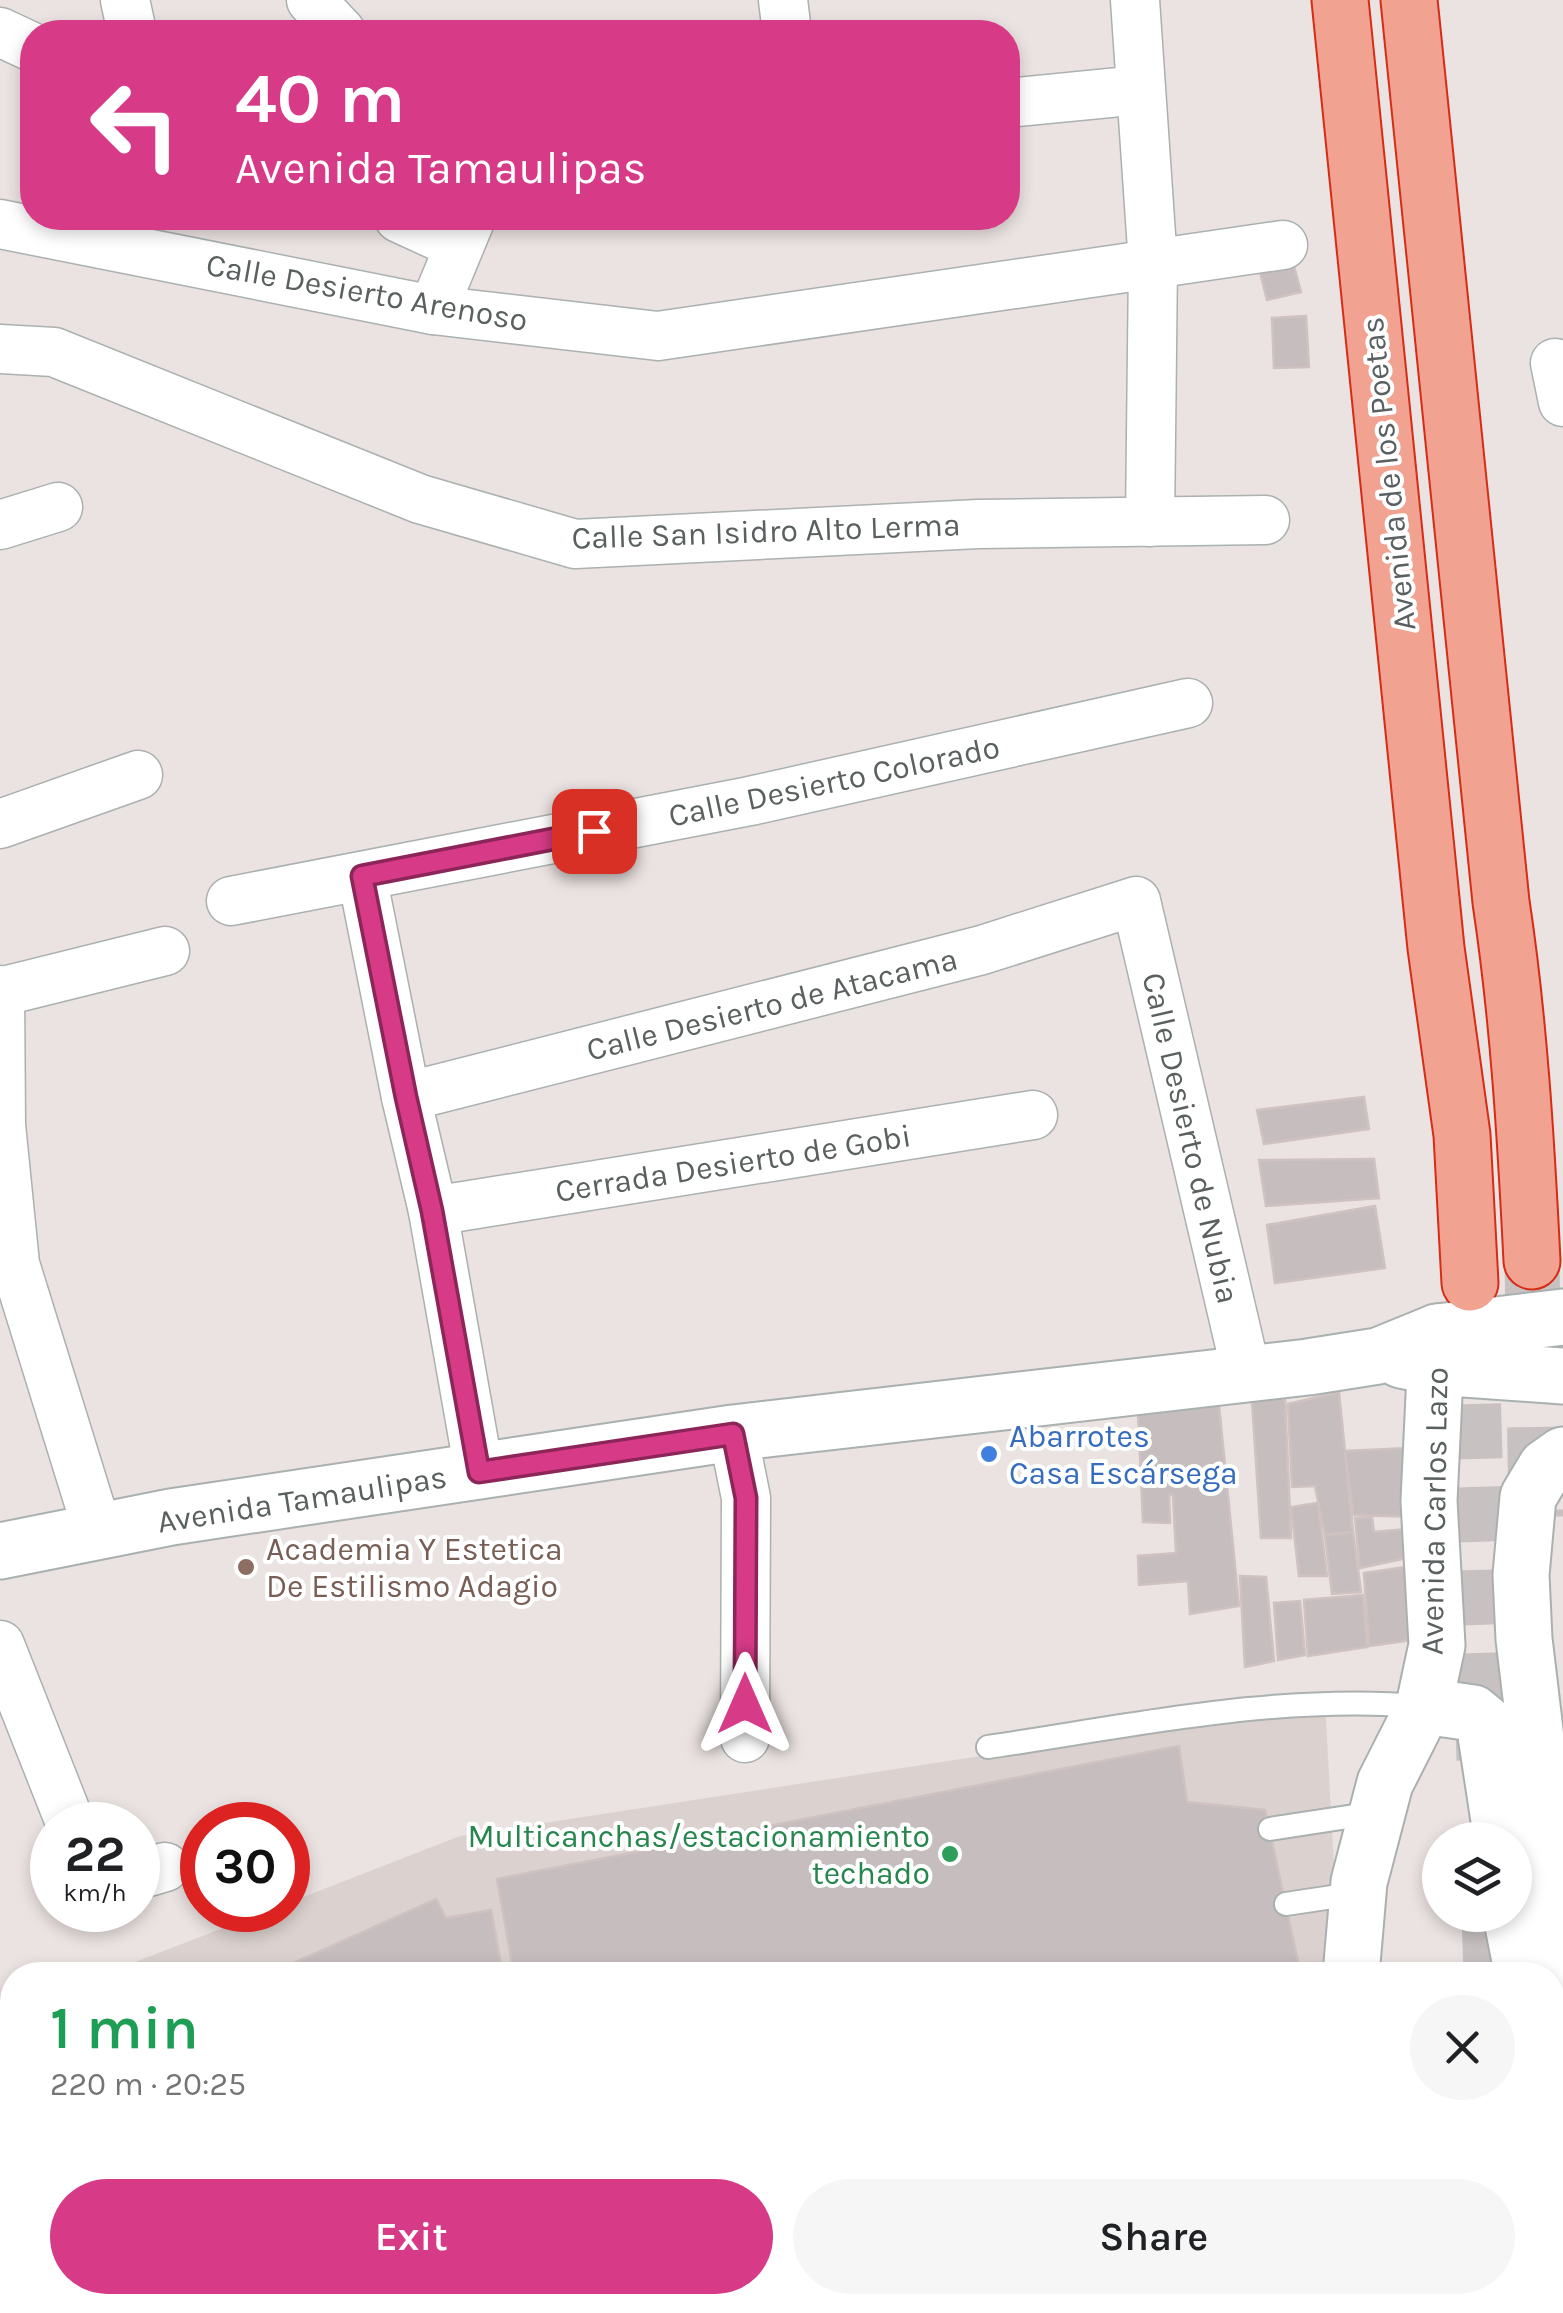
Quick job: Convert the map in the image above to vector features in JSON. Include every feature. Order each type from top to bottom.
[{"type":"highway","name":"Avenida de los Poetas","points":[[1340,0],[1436,948],[1462,1135],[1470,1283]]},
{"type":"highway","points":[[1409,0],[1501,902],[1513,983],[1526,1122],[1532,1262]]},
{"type":"highway","points":[[1513,983],[1563,1108]]},
{"type":"street","points":[[311,0],[330,20]]},
{"type":"street","points":[[1135,0],[1153,264],[1150,522]]},
{"type":"street","points":[[1020,102],[1140,90]]},
{"type":"street","name":"Calle Desierto Arenoso","points":[[30,230],[433,310],[658,336],[1283,245]]},
{"type":"street","points":[[433,310],[464,231]]},
{"type":"street","name":"Calle San Isidro Alto Lerma","points":[[0,350],[54,352],[420,499],[575,544],[978,524],[1265,520]]},
{"type":"street","points":[[0,525],[58,507]]},
{"type":"street","name":"Calle Desierto Colorado","points":[[230,901],[750,802],[1188,704]]},
{"type":"street","points":[[0,824],[138,775]]},
{"type":"street","points":[[362,876],[432,1211],[479,1472]]},
{"type":"street","name":"Calle Desierto de Atacama","points":[[406,1097],[982,950],[1136,900]]},
{"type":"street","name":"Calle Desierto de Nubia","points":[[1136,900],[1247,1376]]},
{"type":"street","points":[[98,1532],[7,1256],[0,1125],[0,991],[164,952]]},
{"type":"street","name":"Cerrada Desierto de Gobi","points":[[432,1211],[1033,1115]]},
{"type":"street","name":"Avenida Tamaulipas","points":[[0,1552],[171,1517],[733,1434],[1247,1376],[1436,1350],[1563,1316]]},
{"type":"street","name":"Avenida Tamaulipas","points":[[1436,1350],[1563,1376]]},
{"type":"street","name":"Avenida Carlos Lazo","points":[[1352,1962],[1359,1893],[1385,1783],[1424,1706],[1437,1645],[1429,1501],[1436,1350]]},
{"type":"street","points":[[733,1434],[746,1498],[745,1738]]},
{"type":"street","points":[[1563,1456],[1546,1467],[1528,1498],[1521,1575],[1524,1639],[1563,1962]]},
{"type":"street","points":[[0,1645],[62,1802]]},
{"type":"street","points":[[1424,1706],[1473,1712],[1484,1722],[1499,1822]]},
{"type":"street","points":[[1514,1932],[1520,1962]]},
{"type":"lane","points":[[988,1747],[1283,1704],[1368,1702],[1424,1706]]},
{"type":"lane","points":[[1270,1829],[1378,1812]]},
{"type":"lane","points":[[1286,1904],[1359,1893]]},
{"type":"shaded area","name":"Multicanchas/estacionamiento techado","points":[[1325,1703],[1339,1962],[135,1962],[213,1932],[310,1932],[310,1894],[460,1836]]},
{"type":"building","points":[[1293,263],[1301,292],[1267,300],[1260,272]]},
{"type":"building","points":[[1306,316],[1309,367],[1274,368],[1272,318]]},
{"type":"building","points":[[1364,1097],[1369,1129],[1264,1144],[1257,1110]]},
{"type":"building","points":[[1374,1159],[1379,1198],[1266,1206],[1259,1160]]},
{"type":"building","points":[[1375,1206],[1385,1268],[1275,1283],[1267,1225]]},
{"type":"building","points":[[1339,1392],[1353,1532],[1325,1535],[1315,1486],[1292,1487],[1288,1404]]},
{"type":"building","points":[[1285,1398],[1291,1538],[1261,1538],[1252,1401]]},
{"type":"building","points":[[1219,1405],[1239,1606],[1190,1614],[1188,1581],[1139,1585],[1138,1556],[1176,1553],[1173,1495],[1169,1495],[1170,1523],[1143,1522],[1138,1412]]},
{"type":"building","points":[[1409,1448],[1416,1517],[1353,1515],[1345,1451]]},
{"type":"building","points":[[1318,1503],[1327,1576],[1299,1576],[1291,1507]]},
{"type":"building","points":[[1372,1517],[1374,1532],[1417,1528],[1421,1555],[1360,1568],[1355,1518]]},
{"type":"building","points":[[1353,1532],[1361,1592],[1332,1594],[1325,1535]]},
{"type":"building","points":[[1420,1565],[1427,1638],[1369,1646],[1364,1573]]},
{"type":"building","points":[[1240,1576],[1266,1577],[1274,1661],[1245,1667]]},
{"type":"building","points":[[1363,1595],[1367,1647],[1308,1656],[1304,1600]]},
{"type":"building","points":[[1300,1601],[1305,1655],[1278,1660],[1274,1603]]},
{"type":"building","name":"Multicanchas/estacionamiento techado","points":[[1179,1746],[1187,1802],[1265,1810],[1298,1962],[512,1962],[497,1879]]},
{"type":"building","points":[[436,1899],[446,1918],[491,1910],[501,1962],[296,1962]]},
{"type":"tunnel","points":[[1532,1261],[1536,1517]]},
{"type":"tunnel","points":[[1471,1321],[1484,1760]]},
{"type":"tunnel","points":[[1490,1932],[1491,1962]]},
{"type":"place","name":"Abarrotes Casa Escársega","points":[[989,1454]]},
{"type":"place","name":"Academia Y Estetica De Estilismo Adagio","points":[[246,1567]]},
{"type":"place","name":"Multicanchas/estacionamiento techado","points":[[950,1854]]},
{"type":"route","points":[[594,831],[362,876],[432,1211],[479,1472],[733,1434],[746,1498],[745,1704]]}]
